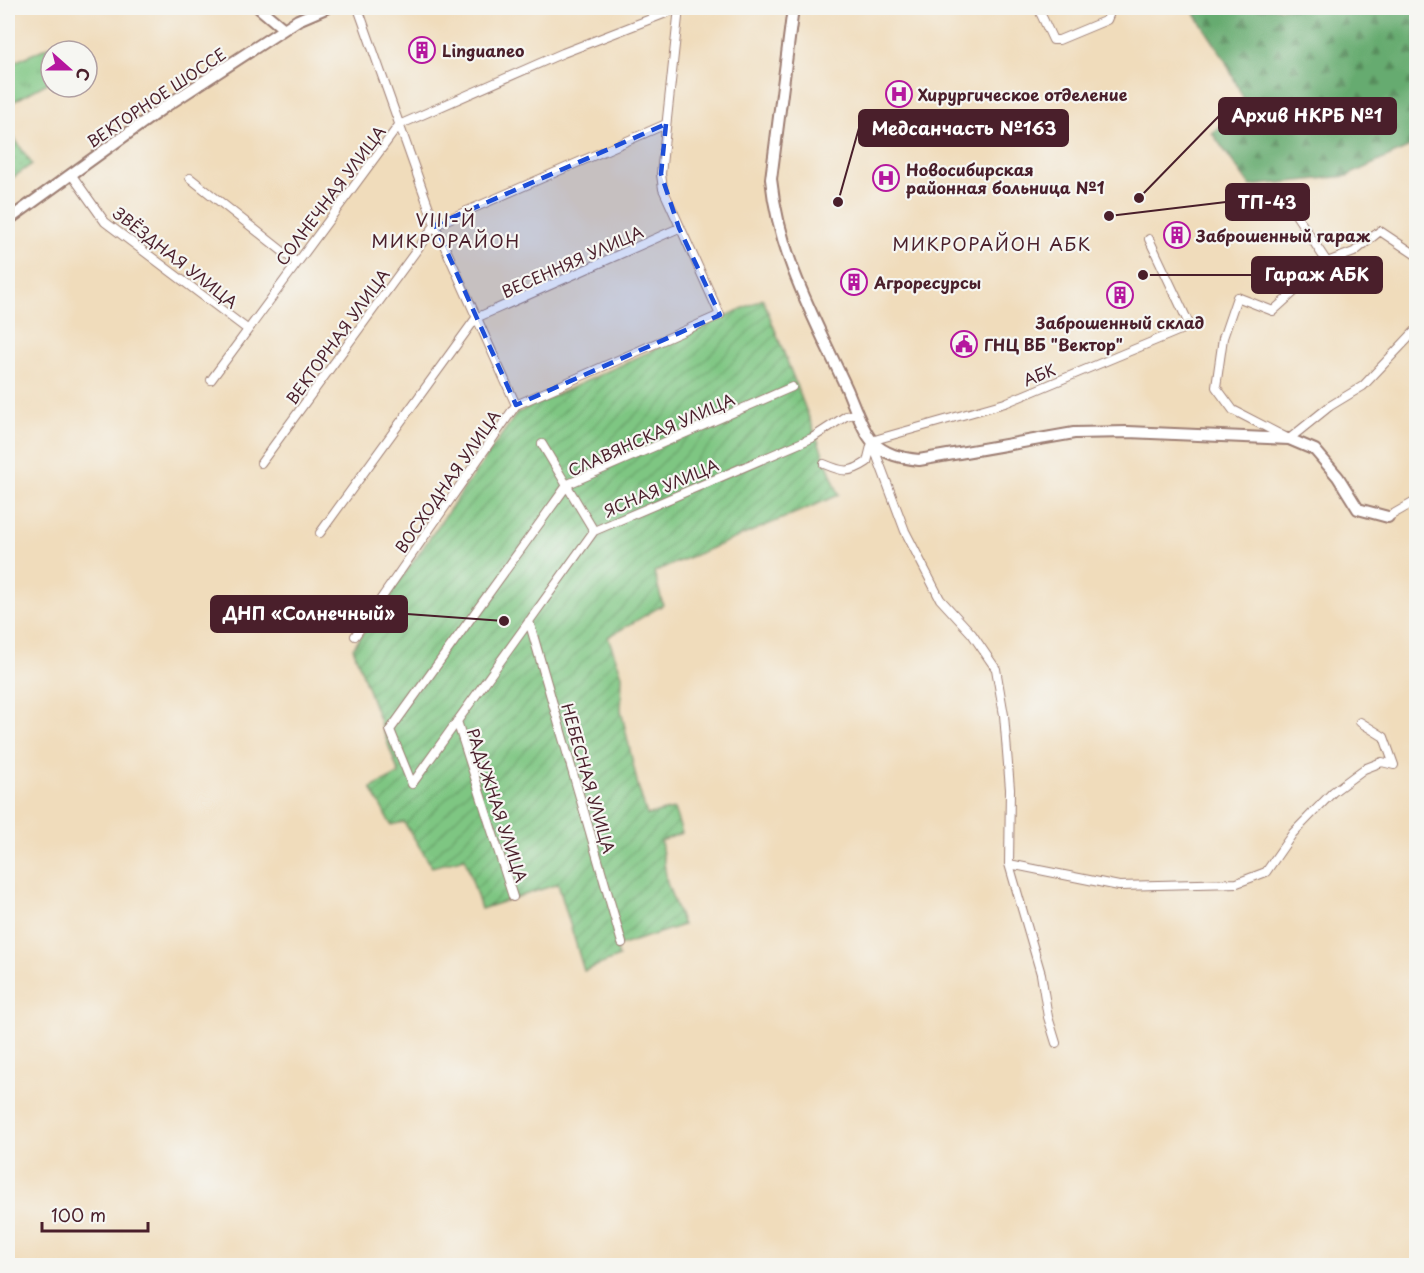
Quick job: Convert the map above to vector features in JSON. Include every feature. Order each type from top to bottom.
[{"type":"street","points":[[259,8],[284,29]]},
{"type":"street","name":"ВЕКТОРНОЕ ШОССЕ","points":[[8,220],[163,108],[284,29],[326,8]]},
{"type":"street","points":[[358,8],[435,225],[516,405]]},
{"type":"street","points":[[679,8],[662,174],[665,195],[679,228]]},
{"type":"street","name":"СОЛНЕЧНАЯ УЛИЦА","points":[[211,380],[399,125],[563,53],[679,8]]},
{"type":"street","points":[[793,8],[771,179],[780,235],[794,275],[871,441],[905,531],[940,599],[972,634],[996,669],[1004,715],[1010,789],[1009,864],[1041,974],[1048,1017],[1056,1043]]},
{"type":"street","points":[[1038,8],[1048,33],[1053,40],[1059,40],[1107,20],[1112,8]]},
{"type":"street","points":[[435,225],[666,124]]},
{"type":"street","name":"ЗВЁЗДНАЯ УЛИЦА","points":[[71,174],[105,222],[248,329]]},
{"type":"street","points":[[190,178],[296,262]]},
{"type":"street","points":[[1281,192],[1327,262]]},
{"type":"street","name":"ВЕКТОРНАЯ УЛИЦА","points":[[261,463],[435,225]]},
{"type":"street","name":"ВОСХОДНАЯ УЛИЦА","points":[[355,636],[516,405],[720,315],[679,228]]},
{"type":"street","name":"ВЕСЕННЯЯ УЛИЦА","points":[[476,318],[679,228]]},
{"type":"street","points":[[1416,255],[1380,231],[1354,252],[1327,262],[1273,311],[1237,297],[1223,338],[1216,387],[1233,410],[1315,450],[1338,477],[1358,509],[1388,518],[1416,501]]},
{"type":"street","name":"АБК","points":[[871,441],[1005,403],[1190,326],[1149,239]]},
{"type":"street","points":[[320,533],[476,318]]},
{"type":"street","points":[[871,441],[902,458],[919,460],[1074,433],[1128,432],[1289,439],[1330,406],[1363,386],[1416,330]]},
{"type":"street","name":"СЛАВЯНСКАЯ УЛИЦА","points":[[412,784],[390,730],[568,484],[792,387]]},
{"type":"street","name":"ЯСНАЯ УЛИЦА","points":[[412,784],[594,531],[812,438],[846,416],[858,413]]},
{"type":"street","points":[[824,464],[842,471],[854,471],[867,462],[870,456],[871,441]]},
{"type":"street","points":[[542,444],[594,531]]},
{"type":"street","name":"НЕБЕСНАЯ УЛИЦА","points":[[529,621],[622,943]]},
{"type":"street","name":"РАДУЖНАЯ УЛИЦА","points":[[457,721],[513,897]]},
{"type":"street","points":[[1009,864],[1119,886],[1237,883],[1266,872],[1293,832],[1333,792],[1364,769],[1382,762],[1394,765],[1384,737],[1360,722]]},
{"type":"highlighted area","points":[[666,124],[661,174],[679,228],[720,315],[516,405],[435,225]]},
{"type":"green space","points":[[1191,8],[1416,8],[1416,144],[1347,176],[1250,186],[1212,133],[1245,102],[1224,58]]},
{"type":"green space","points":[[39,51],[39,88],[13,102],[8,94],[8,65]]},
{"type":"green space","points":[[8,129],[32,164],[8,181]]},
{"type":"green space","points":[[763,299],[839,495],[654,572],[663,605],[608,637],[622,675],[621,710],[647,815],[674,809],[682,833],[661,841],[667,883],[683,925],[616,947],[619,957],[584,971],[558,884],[481,909],[465,858],[432,867],[404,822],[391,825],[371,788],[399,774],[353,648],[517,413]]},
{"type":"place","name":"Linguaneo","points":[[422,50]]},
{"type":"place","name":"Хирургическое отделение","points":[[899,94]]},
{"type":"place","name":"Новосибирская районная больница №1","points":[[886,178]]},
{"type":"place","name":"Архив НКРБ №1","points":[[1139,198]]},
{"type":"place","name":"Медсанчасть №163","points":[[838,202]]},
{"type":"place","name":"ТП-43","points":[[1109,216]]},
{"type":"place","name":"Заброшенный гараж","points":[[1177,235]]},
{"type":"place","name":"Гараж АБК","points":[[1143,275]]},
{"type":"place","name":"Агроресурсы","points":[[854,282]]},
{"type":"place","name":"Заброшенный склад","points":[[1120,295]]},
{"type":"place","name":"ГНЦ ВБ \"Вектор\"","points":[[964,344]]},
{"type":"place","name":"ДНП «Солнечный»","points":[[504,621]]},
{"type":"district","name":"VIII-Й МИКРОРАЙОН","points":[[446,229]]},
{"type":"district","name":"МИКРОРАЙОН АБК","points":[[992,243]]}]
